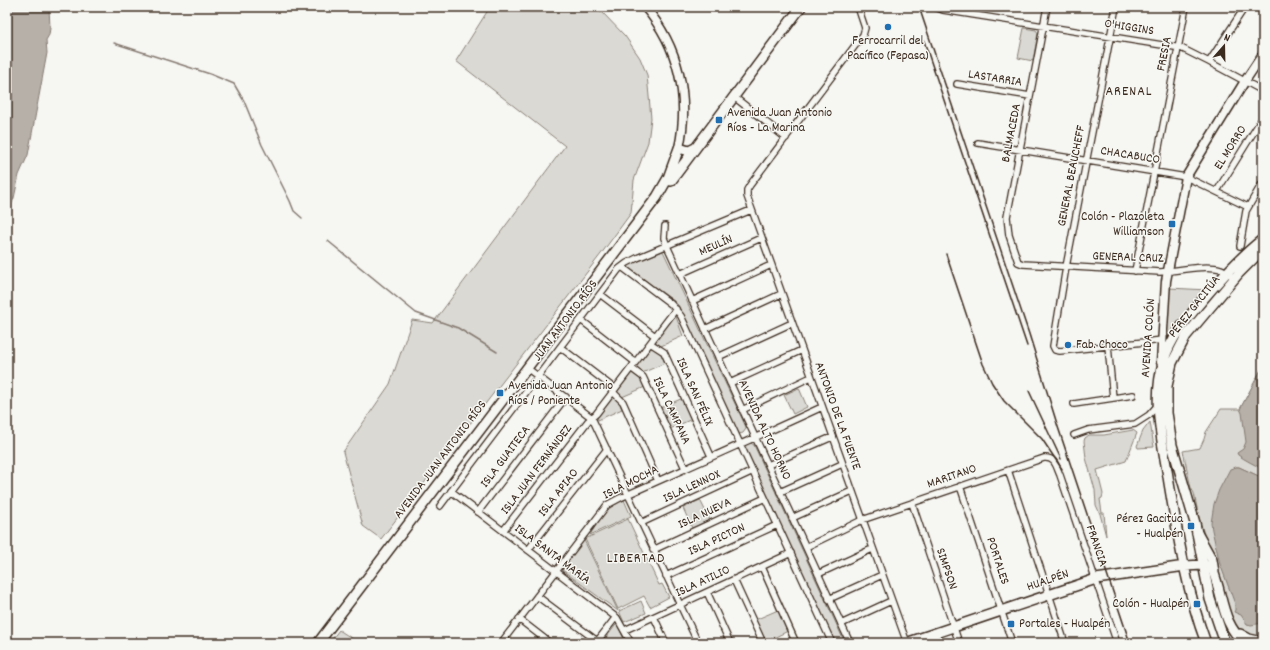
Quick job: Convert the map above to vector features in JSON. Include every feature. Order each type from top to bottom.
[{"type":"main road","points":[[645,7],[664,34],[674,55],[680,77],[684,117],[679,148],[668,178],[657,197]]},
{"type":"main road","points":[[657,197],[801,7]]},
{"type":"main road","name":"AVENIDA COLÓN","points":[[1206,643],[1196,616],[1154,415],[1158,405],[1163,340],[1164,300],[1186,176],[1263,54]]},
{"type":"main road","points":[[679,148],[689,151],[695,148]]},
{"type":"main road","name":"AVENIDA JUAN ANTONIO RÍOS","points":[[318,643],[657,197]]},
{"type":"main road","name":"PÉREZ GACITÚA","points":[[1160,375],[1167,351],[1176,334],[1189,316],[1227,272],[1263,239]]},
{"type":"main road","name":"PÉREZ GACITÚA","points":[[1167,392],[1168,379],[1172,363],[1182,343],[1195,324],[1234,278],[1263,249]]},
{"type":"main road","name":"AVENIDA COLÓN","points":[[1167,392],[1167,413],[1170,438],[1197,533],[1210,599],[1225,643]]},
{"type":"main road","points":[[1197,533],[1212,560],[1214,574],[1228,621],[1235,633],[1245,643]]},
{"type":"main road","name":"HUALPÉN","points":[[906,643],[1096,578],[1185,566],[1203,566]]},
{"type":"main road","points":[[1203,566],[1210,567],[1214,574]]},
{"type":"main road","points":[[1228,621],[1235,630],[1244,636],[1254,641],[1263,642]]},
{"type":"street","points":[[733,96],[786,138],[863,36],[865,28],[858,7]]},
{"type":"street","name":"O'HIGGINS","points":[[935,7],[943,10],[1178,47],[1185,49],[1263,91]]},
{"type":"street","name":"BALMACEDA","points":[[1018,262],[1009,235],[1007,217],[1019,149],[1048,7]]},
{"type":"street","name":"GENERAL BEAUCHEFF","points":[[1108,346],[1060,352],[1054,350],[1053,344],[1066,267],[1116,7]]},
{"type":"street","name":"FRESIA","points":[[1135,270],[1186,7]]},
{"type":"street","points":[[1209,62],[1245,7]]},
{"type":"street","name":"LASTARRIA","points":[[957,84],[1030,96]]},
{"type":"street","name":"EL MORRO","points":[[1217,191],[1263,117]]},
{"type":"street","name":"ANTONIO DE LA FUENTE","points":[[786,138],[750,185],[747,190],[747,196],[906,643]]},
{"type":"street","name":"CHACABUCO","points":[[978,143],[1186,176],[1248,207]]},
{"type":"street","points":[[1240,246],[1245,213],[1263,182]]},
{"type":"street","name":"JUAN ANTONIO RÍOS","points":[[440,506],[622,267],[637,258],[751,210]]},
{"type":"street","name":"AVENIDA ALTO HORNO","points":[[664,226],[664,238],[667,246],[850,643]]},
{"type":"street","name":"MEULÍN","points":[[680,274],[761,238]]},
{"type":"street","name":"GENERAL CRUZ","points":[[1018,262],[1023,264],[1160,272],[1214,268],[1227,272]]},
{"type":"street","points":[[692,301],[771,265]]},
{"type":"street","points":[[622,267],[676,309],[684,323],[832,643]]},
{"type":"street","points":[[1227,272],[1234,278]]},
{"type":"street","points":[[600,294],[655,336]]},
{"type":"street","points":[[705,329],[781,294]]},
{"type":"street","name":"ISLA JUAN FERNÁNDEZ","points":[[504,531],[614,391],[676,309]]},
{"type":"street","points":[[581,320],[635,362]]},
{"type":"street","points":[[718,357],[792,323]]},
{"type":"street","points":[[1113,398],[1108,346],[1163,340]]},
{"type":"street","name":"ISLA SAN FÉLIX","points":[[650,343],[664,352],[711,456]]},
{"type":"street","points":[[560,347],[614,391],[623,402],[658,481]]},
{"type":"street","points":[[730,384],[802,350]]},
{"type":"street","points":[[527,368],[592,418],[698,643]]},
{"type":"street","name":"ISLA CAMPANA","points":[[631,368],[643,377],[685,468]]},
{"type":"street","points":[[742,410],[811,377]]},
{"type":"street","points":[[1074,404],[1133,395]]},
{"type":"street","name":"ISLA GUAITECA","points":[[478,512],[566,397]]},
{"type":"street","name":"ISLA MOCHA","points":[[501,643],[610,502],[822,407]]},
{"type":"street","points":[[1074,434],[1088,430],[1132,425],[1154,415]]},
{"type":"street","points":[[768,465],[832,436]]},
{"type":"street","name":"ISLA APIAO","points":[[528,550],[607,449]]},
{"type":"street","name":"MARITANO","points":[[862,520],[1044,458],[1050,458]]},
{"type":"street","name":"FRANCIA","points":[[1050,458],[1054,461],[1060,475],[1117,643]]},
{"type":"street","points":[[780,492],[842,464]]},
{"type":"street","points":[[1008,470],[1065,643]]},
{"type":"street","name":"ISLA LENNOX","points":[[641,523],[753,471]]},
{"type":"street","name":"PORTALES","points":[[960,486],[1012,643]]},
{"type":"street","name":"ISLA SANTA MARÍA","points":[[451,491],[616,617],[625,630],[631,643]]},
{"type":"street","points":[[792,518],[852,491]]},
{"type":"street","name":"ISLA NUEVA","points":[[654,550],[765,498]]},
{"type":"street","name":"SIMPSON","points":[[912,503],[959,643]]},
{"type":"street","points":[[806,547],[862,520]]},
{"type":"street","name":"ISLA PICTON","points":[[666,576],[778,525]]},
{"type":"street","points":[[818,574],[872,549]]},
{"type":"street","name":"ISLA ATILIO","points":[[625,630],[790,553]]},
{"type":"street","points":[[762,567],[796,643]]},
{"type":"street","points":[[829,599],[882,575]]},
{"type":"street","points":[[734,580],[762,643]]},
{"type":"street","points":[[707,592],[730,643]]},
{"type":"street","points":[[537,596],[596,642],[616,617]]},
{"type":"street","points":[[841,624],[891,601]]},
{"type":"street","points":[[654,617],[666,643]]},
{"type":"street","points":[[519,619],[550,643]]},
{"type":"shaded area","points":[[7,7],[49,7],[50,28],[49,35],[46,40],[47,53],[28,155],[19,175],[14,198],[7,215]]},
{"type":"shaded area","points":[[490,7],[593,7],[602,12],[625,36],[640,58],[647,75],[651,118],[648,142],[634,180],[631,213],[381,539],[363,526],[343,452],[390,384],[412,320],[433,323],[565,146],[456,61]]},
{"type":"shaded area","points":[[1024,28],[1036,30],[1038,33],[1033,61],[1018,58]]},
{"type":"shaded area","points":[[663,251],[746,427],[743,433],[739,434],[737,432],[678,305],[627,267],[628,265]]},
{"type":"shaded area","points":[[1169,288],[1208,290],[1168,342],[1166,341]]},
{"type":"shaded area","points":[[675,314],[683,336],[661,346],[654,341]]},
{"type":"shaded area","points":[[651,346],[661,354],[665,363],[642,373],[634,368]]},
{"type":"shaded area","points":[[1263,366],[1263,469],[1244,459],[1237,453],[1243,449],[1246,442],[1242,413],[1240,409]]},
{"type":"shaded area","points":[[1263,367],[1263,478],[1236,467],[1263,479],[1263,639],[1244,632],[1233,622],[1230,617],[1199,518],[1183,451],[1200,448],[1206,432],[1221,409],[1240,409]]},
{"type":"shaded area","points":[[632,372],[641,378],[645,387],[622,397],[615,393]]},
{"type":"shaded area","points":[[799,388],[807,407],[793,414],[784,395]]},
{"type":"shaded area","points":[[613,397],[619,402],[622,409],[598,420],[597,416]]},
{"type":"shaded area","points":[[683,398],[692,419],[670,429],[660,408]]},
{"type":"shaded area","points":[[1150,422],[1154,447],[1138,448],[1137,446],[1143,431]]},
{"type":"shaded area","points":[[1133,430],[1137,433],[1126,461],[1097,470],[1103,494],[1102,498],[1100,499],[1102,513],[1104,513],[1106,536],[1096,505],[1095,490],[1086,458],[1084,441],[1089,435],[1104,435]]},
{"type":"shaded area","points":[[749,442],[754,445],[845,643],[834,643],[744,447]]},
{"type":"shaded area","points":[[1236,467],[1263,478],[1263,623],[1251,625],[1247,624],[1241,615],[1234,612],[1235,604],[1220,564],[1211,523],[1214,504],[1219,490],[1230,469]]},
{"type":"shaded area","points":[[624,500],[631,516],[590,535],[600,518],[607,510]]},
{"type":"shaded area","points":[[700,500],[710,520],[692,528],[683,508]]},
{"type":"shaded area","points":[[628,519],[659,585],[662,584],[669,597],[650,607],[644,596],[618,609],[585,539]]},
{"type":"shaded area","points":[[583,538],[618,611],[562,570]]},
{"type":"shaded area","points":[[641,601],[646,613],[624,622],[619,611]]},
{"type":"shaded area","points":[[778,610],[788,631],[765,642],[755,620]]},
{"type":"shaded area","points":[[617,624],[626,643],[602,643],[615,626]]},
{"type":"shaded area","points":[[339,630],[359,643],[329,643]]},
{"type":"waterway","points":[[114,43],[210,74],[234,84],[244,101],[262,145],[294,211],[302,218]]},
{"type":"waterway","points":[[328,241],[416,313],[458,328],[497,352]]},
{"type":"railway","points":[[919,7],[1029,334],[1058,427],[1130,643]]},
{"type":"railway","points":[[924,41],[1027,346]]},
{"type":"railway","points":[[946,254],[983,364],[992,383],[1004,401],[1042,439],[1062,469]]},
{"type":"railway","points":[[1029,391],[1061,459]]},
{"type":"place","name":"Ferrocarril del Pacífico (Fepasa)","points":[[888,27]]},
{"type":"place","name":"Avenida Juan Antonio Ríos - La Marina","points":[[719,120]]},
{"type":"place","name":"Colón - Plazoleta Williamson","points":[[1172,224]]},
{"type":"place","name":"Fab. Choco","points":[[1068,345]]},
{"type":"place","name":"Avenida Juan Antonio Ríos / Poniente","points":[[500,393]]},
{"type":"place","name":"Pérez Gacitúa - Hualpén","points":[[1191,526]]},
{"type":"place","name":"Colón - Hualpén","points":[[1197,604]]},
{"type":"place","name":"Portales - Hualpén","points":[[1011,624]]},
{"type":"district","name":"ARENAL","points":[[1129,92]]},
{"type":"district","name":"LIBERTAD","points":[[636,559]]}]
